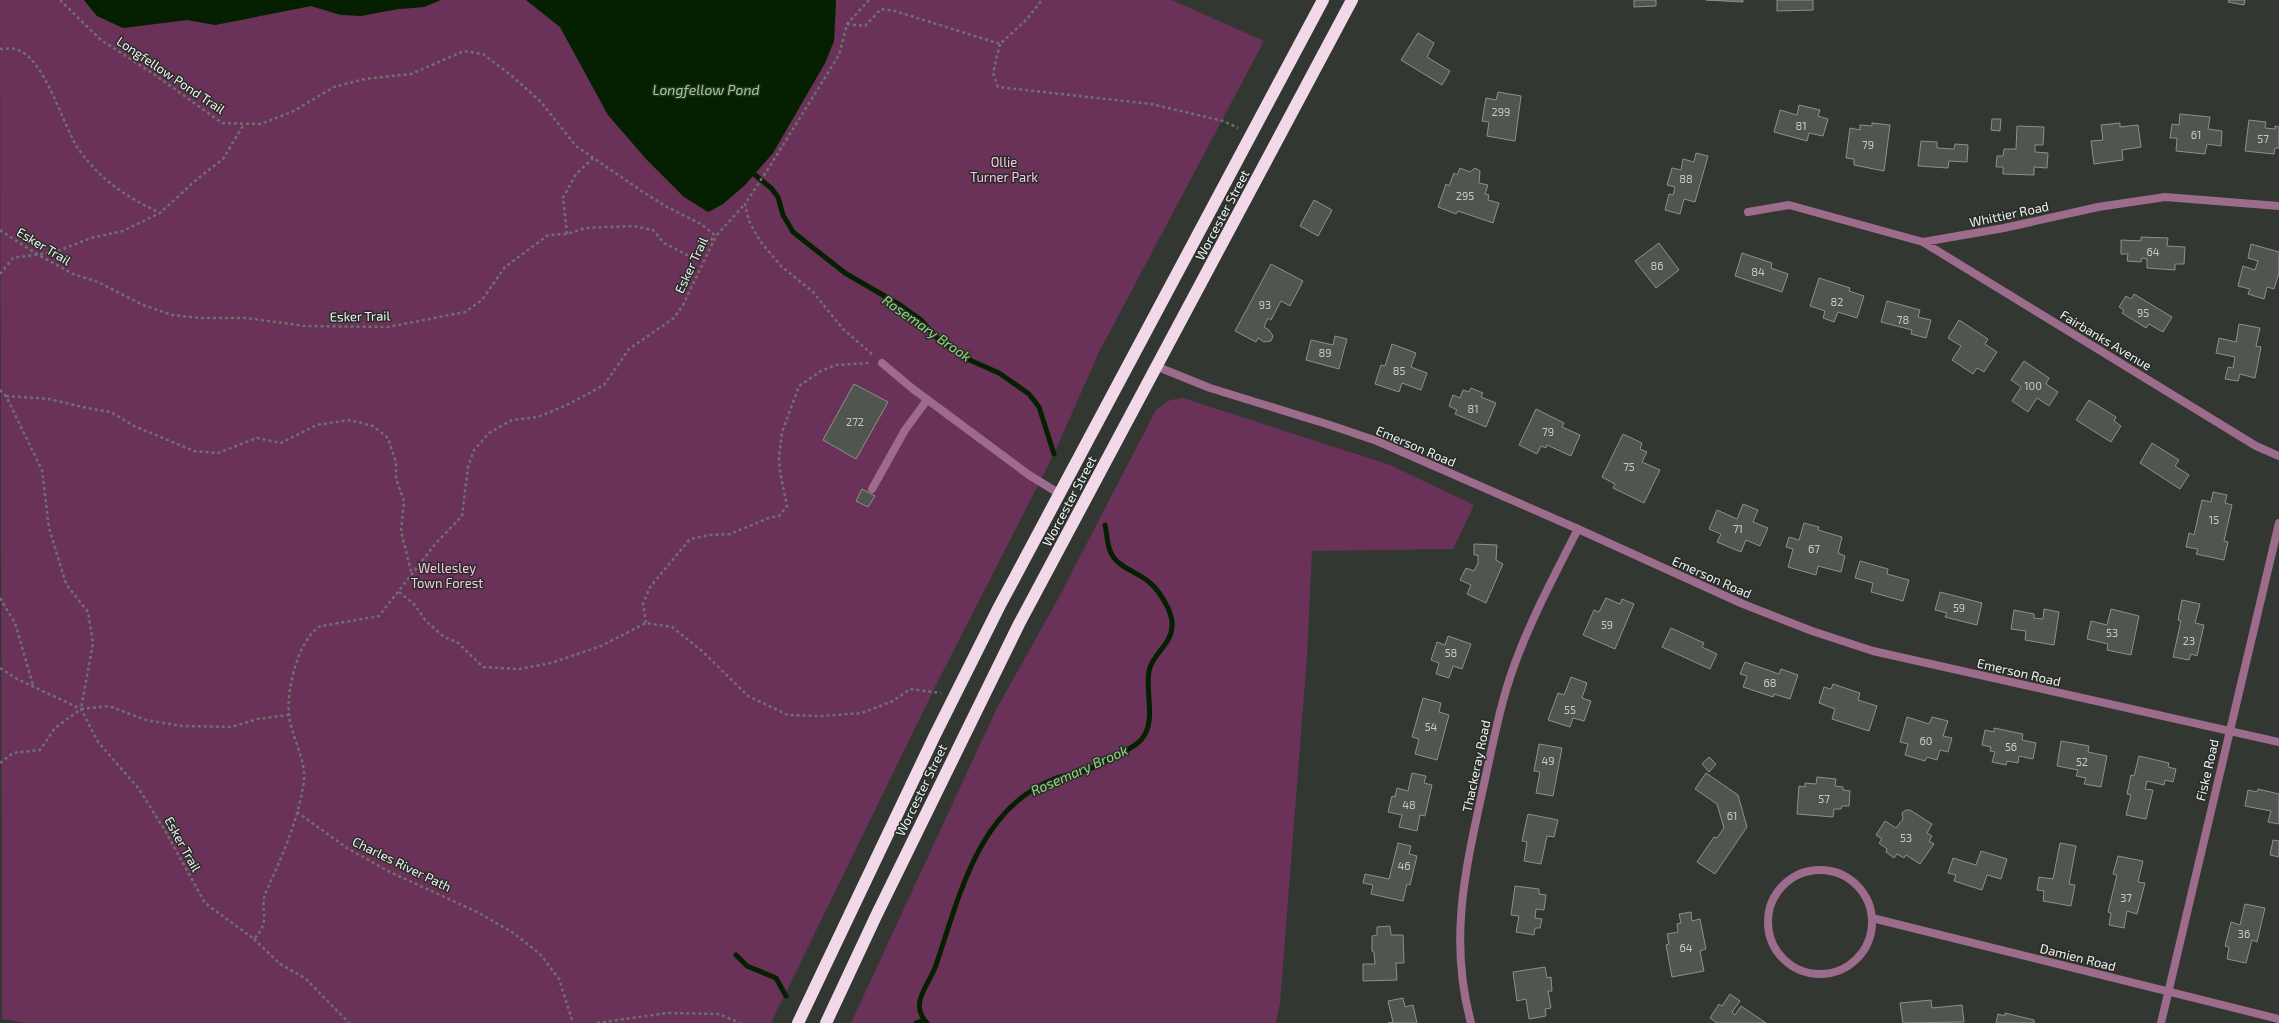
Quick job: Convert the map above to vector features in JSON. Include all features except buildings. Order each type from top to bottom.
[{"type":"highway","name":"Worcester Street","points":[[798,1023],[833,946],[999,607],[1323,0]]},
{"type":"highway","name":"Worcester Street","points":[[826,1023],[876,916],[996,670],[1352,0]]},
{"type":"street","name":"Whittier Road","points":[[1748,212],[1789,205],[1923,242],[2004,228],[2098,207],[2165,197],[2279,206]]},
{"type":"street","name":"Fairbanks Avenue","points":[[1923,242],[2256,446],[2279,456]]},
{"type":"street","points":[[882,363],[927,400],[1029,475],[1060,494]]},
{"type":"street","name":"Emerson Road","points":[[1158,367],[1210,388],[1377,441],[1578,529],[1743,604],[1812,631],[1873,651],[2279,742]]},
{"type":"street","points":[[872,489],[905,430],[927,400]]},
{"type":"street","name":"Fiske Road","points":[[2160,1023],[2279,523]]},
{"type":"street","name":"Thackeray Road","points":[[1471,1023],[1463,981],[1459,930],[1461,902],[1473,835],[1498,718],[1514,666],[1536,611],[1578,529]]},
{"type":"street","points":[[1812,870],[1829,870],[1850,880],[1859,887],[1868,901],[1872,918],[1871,934],[1865,948],[1848,965],[1827,974],[1811,974],[1796,969],[1783,960],[1774,948],[1768,933],[1768,916],[1772,900],[1782,885],[1796,875],[1812,870]]},
{"type":"street","name":"Damien Road","points":[[1872,918],[2168,993],[2279,1019]]},
{"type":"path","name":"Longfellow Pond Trail","points":[[60,0],[101,40],[155,75],[222,123],[260,124],[292,112],[334,87],[365,79],[411,74],[464,51],[483,54],[512,76],[541,102],[576,146],[667,207],[701,224],[716,236]]},
{"type":"path","points":[[716,236],[745,204],[770,166],[839,55],[847,24],[869,0]]},
{"type":"path","points":[[1042,0],[1026,20],[1000,44],[993,73],[998,87],[1151,104],[1223,121],[1252,135]]},
{"type":"path","points":[[847,24],[865,26],[881,9],[1000,44]]},
{"type":"path","points":[[0,49],[16,49],[34,62],[61,110],[79,149],[113,188],[160,213]]},
{"type":"path","points":[[0,274],[13,258],[35,253],[55,252],[91,238],[123,231],[160,213],[196,180],[223,159],[244,124]]},
{"type":"path","points":[[567,234],[564,198],[576,174],[593,158]]},
{"type":"path","points":[[745,204],[749,221],[760,241],[782,266],[814,292],[843,329],[882,363]]},
{"type":"path","name":"Esker Trail","points":[[0,230],[35,253],[72,274],[98,282],[143,305],[172,315],[201,318],[246,318],[305,326],[388,327],[465,312],[482,300],[505,267],[548,234],[567,234],[585,228],[633,226],[653,230],[664,243],[687,255],[702,248],[716,236]]},
{"type":"path","name":"Esker Trail","points":[[288,715],[294,668],[305,641],[320,626],[379,616],[436,543],[462,516],[468,467],[474,450],[489,433],[512,420],[538,417],[568,405],[604,384],[629,349],[652,335],[674,318],[683,305],[716,236]]},
{"type":"path","points":[[646,623],[643,604],[650,587],[690,539],[710,534],[730,534],[769,518],[779,516],[787,506],[780,472],[782,432],[799,386],[821,371],[836,365],[882,363]]},
{"type":"path","points":[[0,390],[6,396],[42,470],[49,528],[66,584],[88,612],[93,643],[81,709]]},
{"type":"path","points":[[6,396],[49,399],[111,412],[134,426],[194,451],[218,453],[257,438],[281,443],[317,425],[350,420],[373,426],[388,438],[396,462],[396,479],[404,501],[401,531],[412,575]]},
{"type":"path","points":[[399,592],[414,604],[430,625],[444,637],[456,642],[484,667],[519,669],[551,663],[601,646],[646,623],[672,627],[702,651],[748,696],[788,715],[821,716],[862,713],[893,701],[910,689],[955,696]]},
{"type":"path","points":[[0,598],[15,623],[33,685]]},
{"type":"path","points":[[0,668],[17,679],[33,685],[81,709]]},
{"type":"path","points":[[0,763],[13,753],[40,750],[55,728],[81,709],[109,706],[146,720],[182,726],[231,727],[258,719],[288,715],[304,778],[290,838],[265,895],[266,917],[262,930],[254,939]]},
{"type":"path","name":"Esker Trail","points":[[81,709],[98,742],[139,789],[164,829],[205,903],[254,939],[280,964],[305,978],[349,1023]]},
{"type":"path","name":"Charles River Path","points":[[297,812],[347,848],[388,871],[479,913],[512,932],[540,954],[559,979],[573,1023]]},
{"type":"path","points":[[597,1023],[667,1013],[718,1014],[740,1023]]},
{"type":"green space","name":"Wellesley Town Forest","points":[[0,0],[84,0],[97,16],[123,28],[187,20],[215,25],[311,6],[341,15],[424,7],[441,0],[526,0],[560,27],[608,115],[647,160],[684,197],[712,211],[744,186],[773,153],[825,63],[834,41],[836,0],[1172,0],[1264,41],[1098,354],[1054,454],[938,681],[771,1023],[26,1023],[2,1019]]},
{"type":"green space","points":[[1183,398],[1390,465],[1474,505],[1453,549],[1312,551],[1307,656],[1280,1003],[1276,1023],[851,1023],[996,710],[1059,597],[1156,410],[1170,400]]},
{"type":"water","points":[[84,0],[441,0],[424,7],[398,9],[361,16],[341,15],[311,6],[215,25],[187,20],[123,28],[97,16]]},
{"type":"water","name":"Longfellow Pond","points":[[526,0],[836,0],[834,41],[825,63],[773,153],[744,186],[723,204],[708,212],[684,197],[647,160],[608,115],[560,27]]},
{"type":"waterway","name":"Rosemary Brook","points":[[755,175],[771,188],[778,197],[783,215],[793,232],[845,273],[900,305],[921,320],[936,337],[965,358],[999,373],[1029,394],[1039,407],[1054,454]]},
{"type":"waterway","name":"Rosemary Brook","points":[[927,1023],[922,1016],[920,1008],[922,994],[936,965],[964,883],[976,857],[990,833],[1007,811],[1028,793],[1054,779],[1082,772],[1113,758],[1136,744],[1146,733],[1150,716],[1149,671],[1154,659],[1169,638],[1172,619],[1166,604],[1155,588],[1144,578],[1123,566],[1114,558],[1109,546],[1105,525]]},
{"type":"waterway","points":[[736,955],[747,966],[776,978],[786,996]]},
{"type":"waterway","points":[[916,1023],[924,1020]]},
{"type":"park label","name":"Ollie Turner Park","points":[[1004,170]]}]
